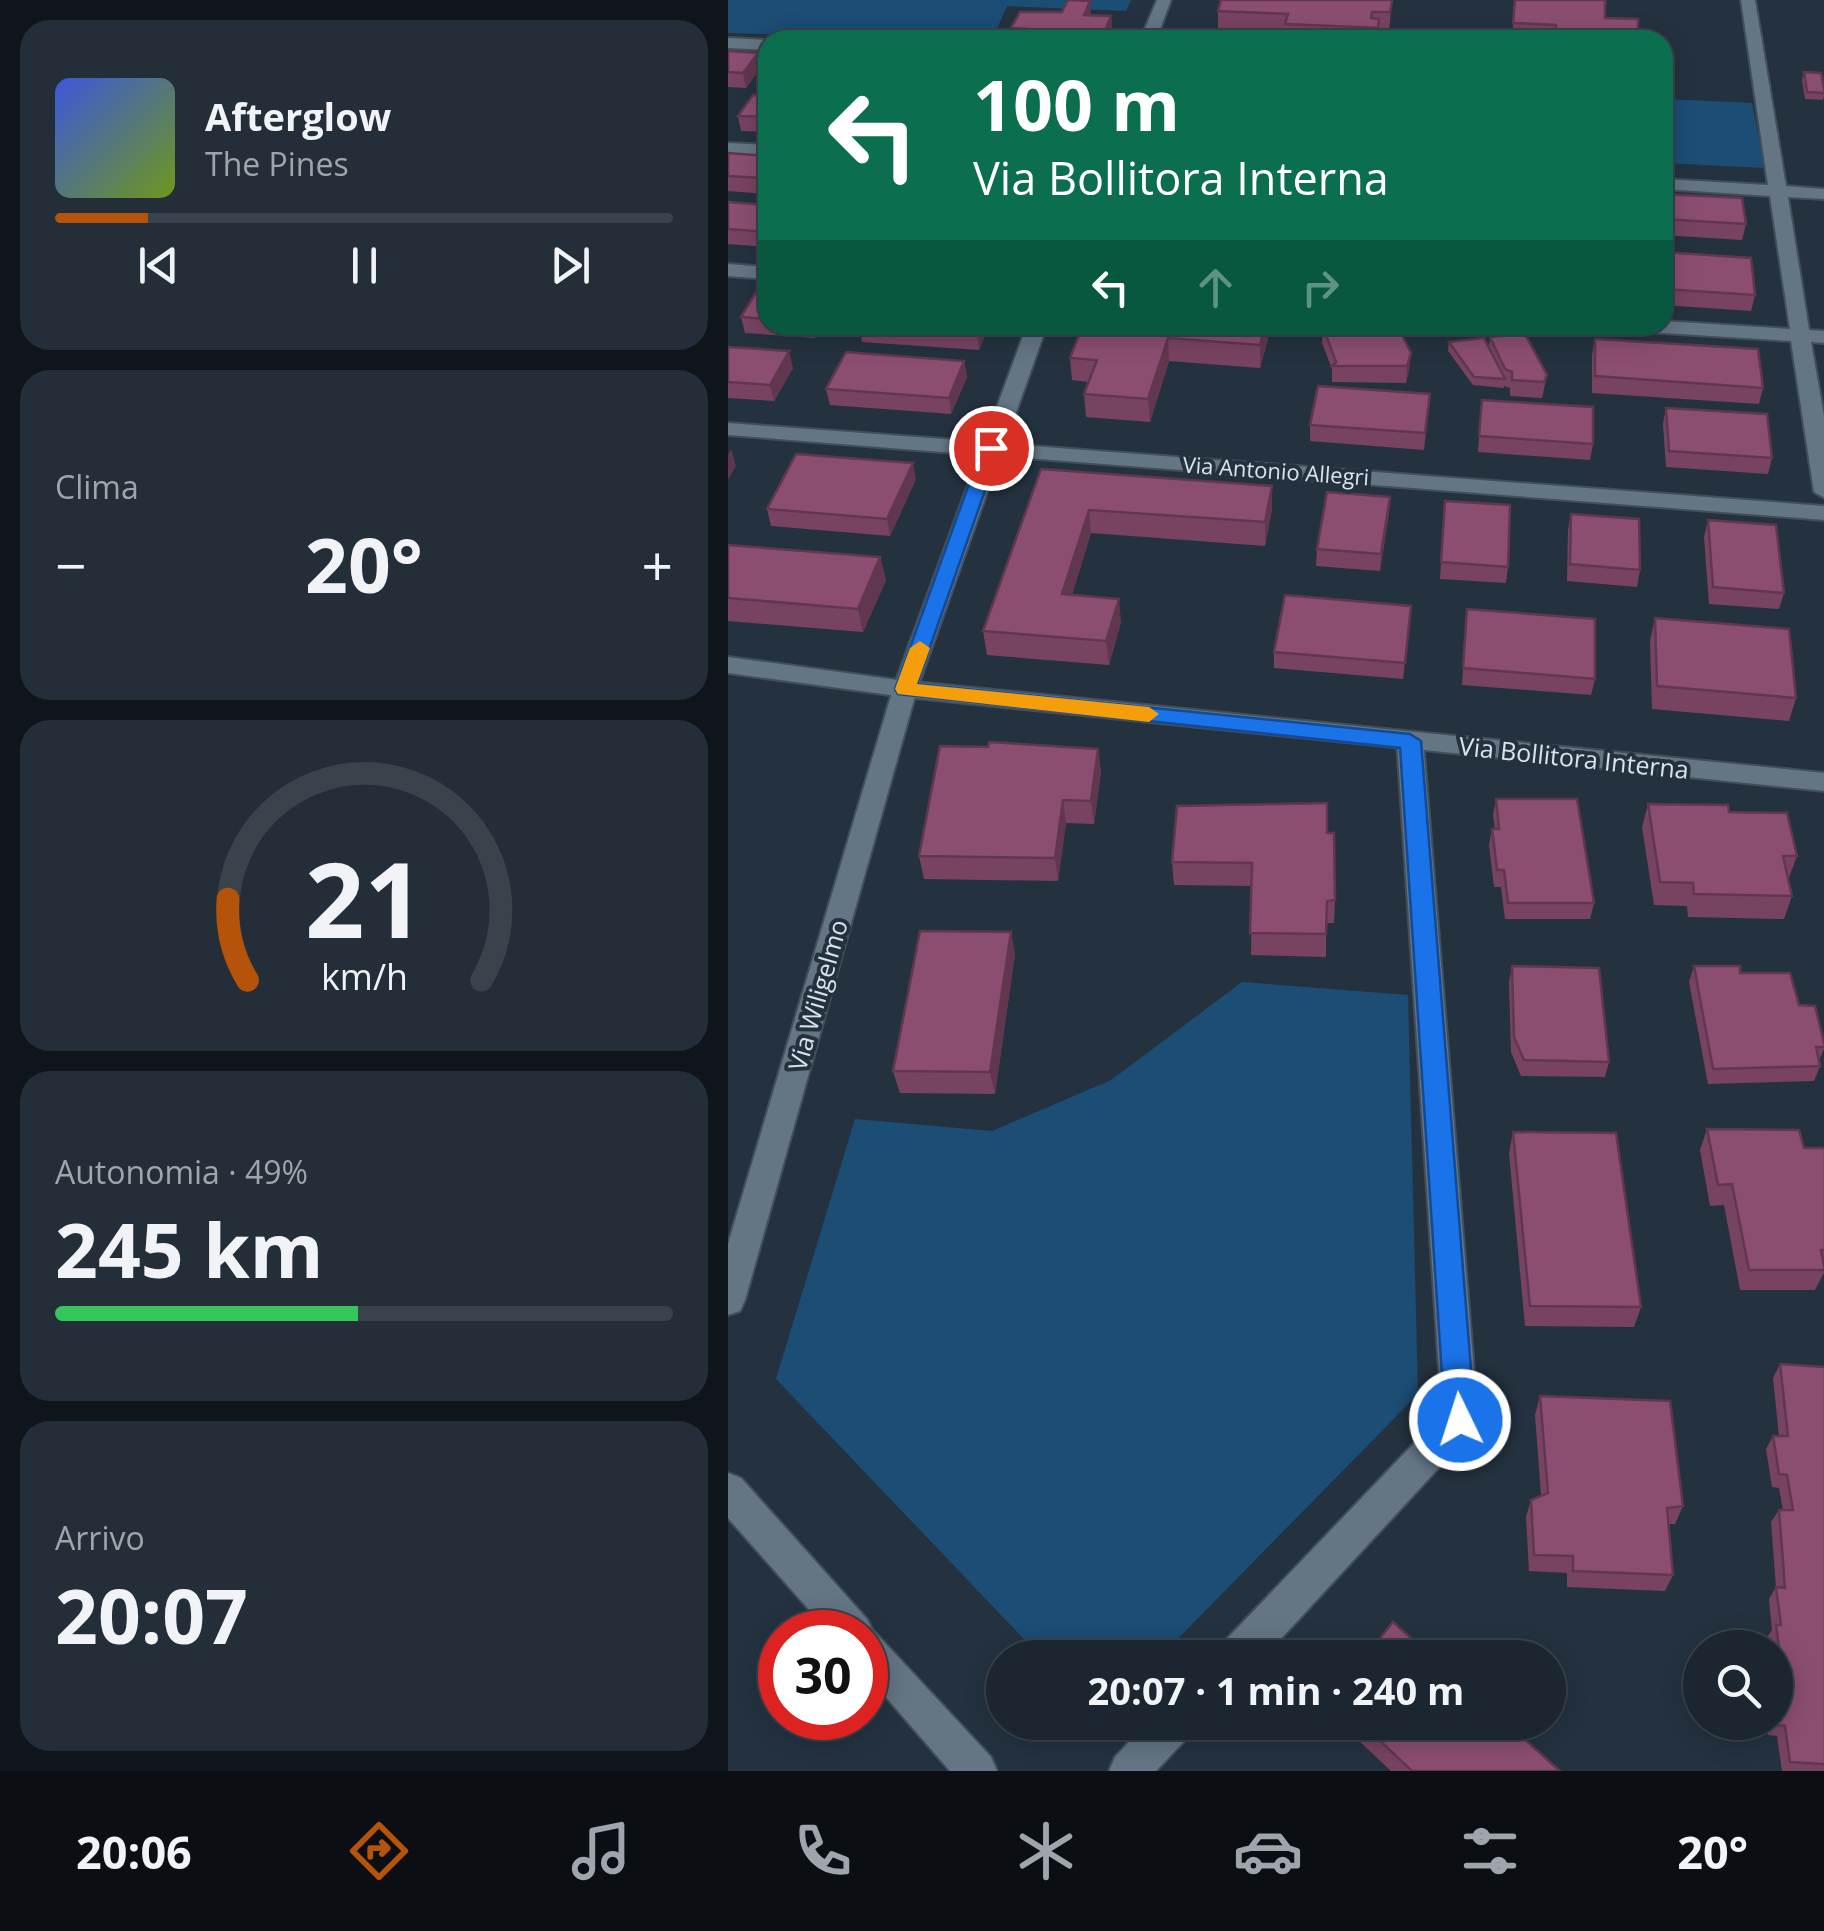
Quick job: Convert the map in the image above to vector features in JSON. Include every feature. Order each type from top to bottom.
[{"type":"street","points":[[1152,30],[1164,0]]},
{"type":"street","points":[[1748,0],[1824,492]]},
{"type":"street","points":[[728,43],[758,44]]},
{"type":"street","points":[[728,148],[758,150]]},
{"type":"street","points":[[1673,185],[1824,194]]},
{"type":"street","points":[[728,270],[758,272]]},
{"type":"street","points":[[1673,328],[1824,336]]},
{"type":"street","name":"Via Wiligelmo","points":[[728,1300],[905,689],[1032,335]]},
{"type":"street","name":"Via Antonio Allegri","points":[[728,429],[1824,512]]},
{"type":"street","name":"Via Bollitora Interna","points":[[728,665],[905,689],[1824,782]]},
{"type":"street","points":[[1253,1640],[1460,1420],[1410,741]]},
{"type":"street","points":[[728,1492],[834,1610]]},
{"type":"street","points":[[888,1671],[977,1771]]},
{"type":"street","points":[[1129,1771],[1158,1740]]},
{"type":"shaded area","points":[[728,0],[1131,0],[1126,11],[1007,6],[996,30],[728,33]]},
{"type":"shaded area","points":[[1673,99],[1752,103],[1765,168],[1673,163]]},
{"type":"shaded area","points":[[1242,982],[1408,995],[1418,1394],[1177,1640],[1025,1640],[776,1379],[855,1119],[992,1131],[1111,1080]]},
{"type":"building","points":[[1068,0],[1090,1],[1084,15],[1111,16],[1105,30],[1011,28],[1020,12],[1062,12]]},
{"type":"building","points":[[1221,0],[1392,0],[1390,12],[1372,12],[1371,18],[1379,19],[1378,28],[1285,24],[1288,14],[1218,11]]},
{"type":"building","points":[[1515,0],[1605,0],[1605,18],[1638,19],[1638,30],[1556,30],[1556,25],[1513,23]]},
{"type":"building","points":[[728,51],[758,53],[743,73],[728,72]]},
{"type":"building","points":[[1804,72],[1821,73],[1825,93],[1807,92]]},
{"type":"building","points":[[753,95],[758,95],[758,117],[738,116]]},
{"type":"building","points":[[728,153],[758,155],[758,178],[728,176]]},
{"type":"building","points":[[1673,195],[1742,198],[1746,224],[1673,220]]},
{"type":"building","points":[[728,202],[758,204],[758,231],[728,229]]},
{"type":"building","points":[[1673,253],[1751,258],[1755,295],[1673,290]]},
{"type":"building","points":[[758,289],[758,318],[741,317]]},
{"type":"building","points":[[1079,335],[1262,335],[1260,345],[1168,338],[1148,399],[1084,394],[1097,360],[1070,358]]},
{"type":"building","points":[[1326,335],[1402,335],[1411,353],[1407,366],[1332,366],[1336,362]]},
{"type":"building","points":[[1526,335],[1547,375],[1544,382],[1512,380],[1512,372],[1505,369],[1490,337]]},
{"type":"building","points":[[1484,338],[1505,379],[1474,377],[1449,342]]},
{"type":"building","points":[[1595,339],[1758,349],[1763,388],[1595,376]]},
{"type":"building","points":[[728,347],[789,351],[770,385],[728,382]]},
{"type":"building","points":[[846,352],[964,361],[949,398],[826,389]]},
{"type":"building","points":[[1318,386],[1430,394],[1425,433],[1310,425]]},
{"type":"building","points":[[1482,400],[1593,407],[1593,444],[1479,436]]},
{"type":"building","points":[[1666,408],[1767,414],[1772,458],[1669,451]]},
{"type":"building","points":[[796,454],[913,463],[887,519],[767,509]]},
{"type":"building","points":[[1041,469],[1272,486],[1265,522],[1089,510],[1062,594],[1119,599],[1106,641],[983,631]]},
{"type":"building","points":[[1327,492],[1390,497],[1381,554],[1317,549]]},
{"type":"building","points":[[1445,501],[1510,505],[1508,567],[1441,562]]},
{"type":"building","points":[[1571,514],[1639,519],[1640,570],[1570,564]]},
{"type":"building","points":[[1708,520],[1776,525],[1784,593],[1713,587]]},
{"type":"building","points":[[728,545],[880,557],[858,609],[728,598]]},
{"type":"building","points":[[1285,595],[1411,606],[1405,663],[1274,652]]},
{"type":"building","points":[[1467,609],[1595,619],[1595,679],[1463,668]]},
{"type":"building","points":[[1655,618],[1789,629],[1796,698],[1657,686]]},
{"type":"building","points":[[989,742],[1098,749],[1091,801],[1063,800],[1055,858],[919,856],[940,746],[988,747]]},
{"type":"building","points":[[1496,799],[1577,799],[1594,903],[1508,903],[1504,870],[1497,870],[1492,829],[1499,829]]},
{"type":"building","points":[[1327,803],[1327,833],[1334,833],[1335,900],[1327,901],[1326,934],[1250,933],[1252,863],[1172,862],[1177,806]]},
{"type":"building","points":[[1648,804],[1728,805],[1729,812],[1787,813],[1797,856],[1783,856],[1792,896],[1694,894],[1693,883],[1660,882]]},
{"type":"building","points":[[920,931],[1011,932],[990,1072],[893,1071]]},
{"type":"building","points":[[1512,966],[1599,968],[1609,1062],[1524,1060],[1514,1037]]},
{"type":"building","points":[[1694,966],[1740,966],[1740,973],[1790,973],[1799,1005],[1815,1006],[1825,1047],[1816,1047],[1820,1066],[1713,1069]]},
{"type":"building","points":[[1707,1129],[1799,1130],[1804,1148],[1825,1148],[1825,1250],[1821,1250],[1825,1270],[1749,1270],[1732,1184],[1718,1185]]},
{"type":"building","points":[[1513,1132],[1616,1133],[1641,1307],[1530,1306]]},
{"type":"building","points":[[1780,1364],[1825,1367],[1825,1764],[1790,1762],[1787,1740],[1793,1740],[1793,1630],[1777,1630],[1776,1625],[1781,1625],[1776,1587],[1785,1588],[1779,1510],[1793,1510],[1787,1475],[1779,1474],[1773,1436],[1788,1436]]},
{"type":"building","points":[[1540,1396],[1670,1401],[1683,1506],[1667,1508],[1673,1575],[1573,1571],[1573,1556],[1534,1555],[1531,1500],[1548,1493]]},
{"type":"building","points":[[1393,1622],[1413,1640],[1378,1640]]},
{"type":"building","points":[[1379,1740],[1525,1740],[1560,1771],[1412,1771]]},
{"type":"slow traffic","points":[[920,648],[905,689],[1149,714]]},
{"type":"route","points":[[991,448],[905,689],[1410,741],[1460,1420]]}]
